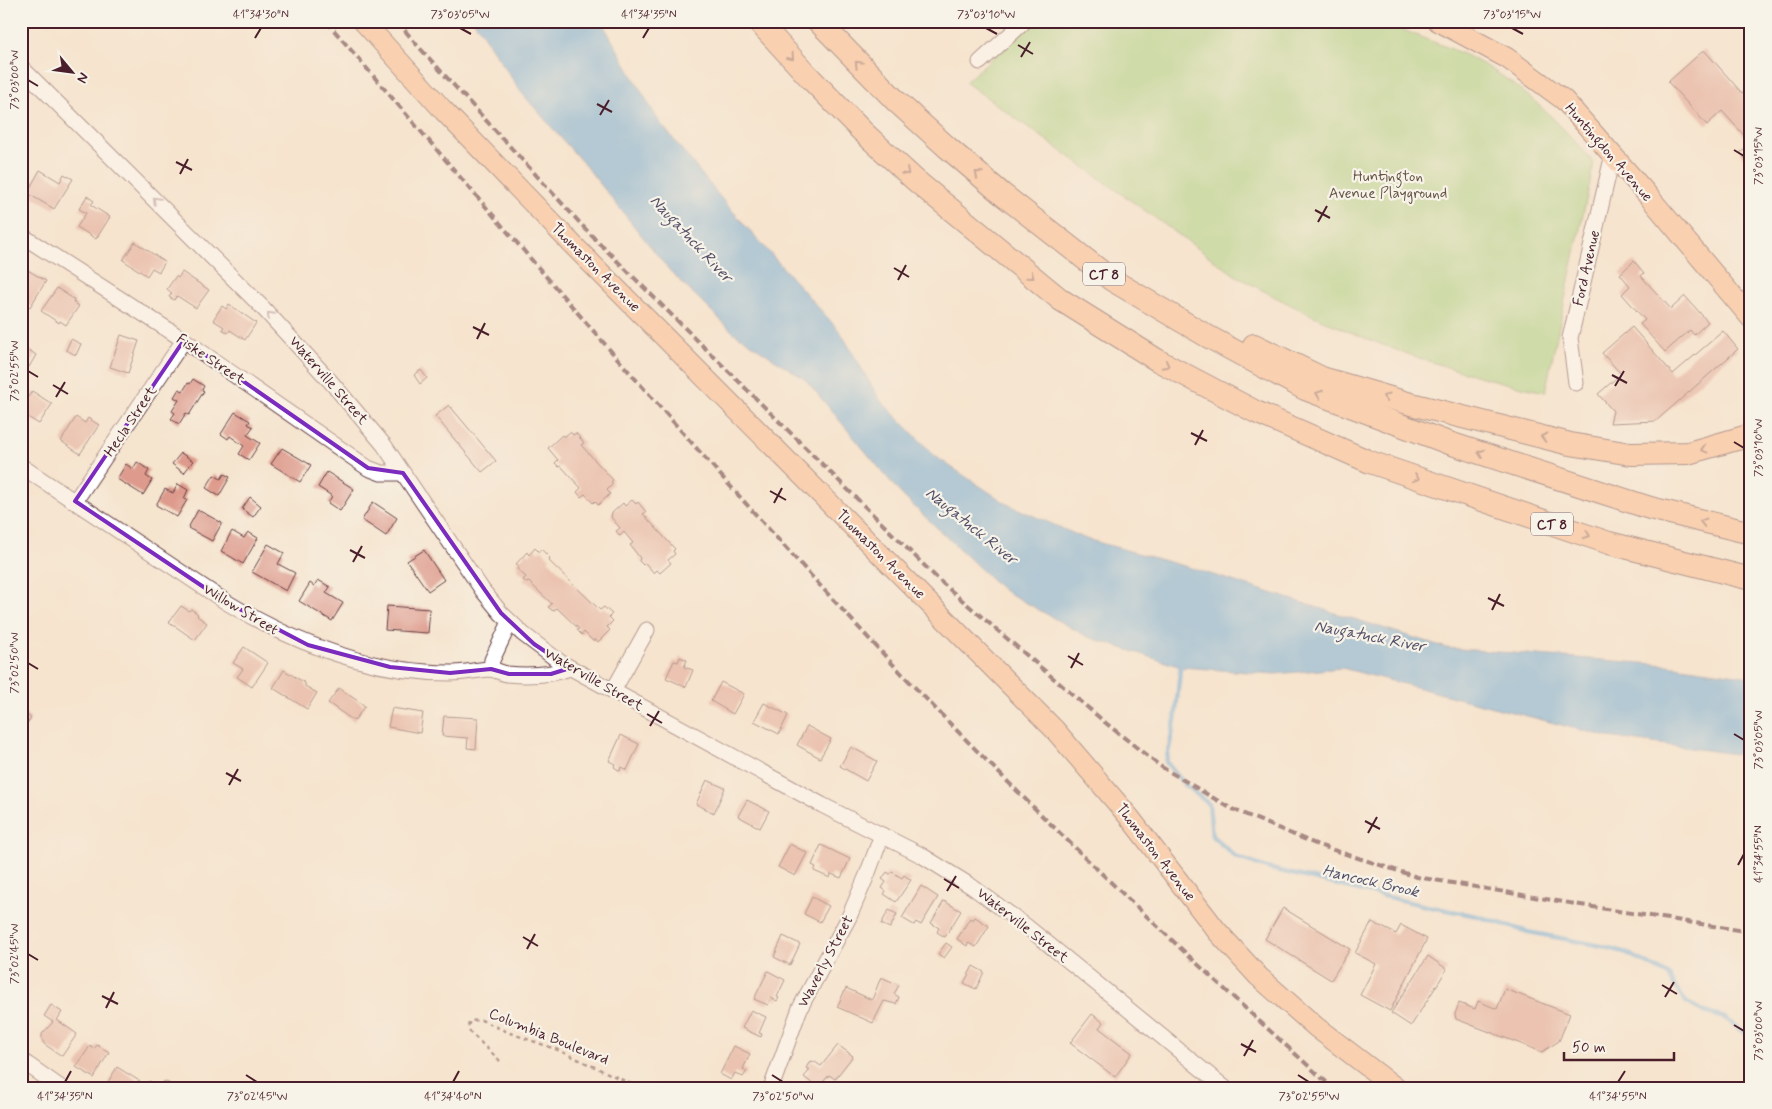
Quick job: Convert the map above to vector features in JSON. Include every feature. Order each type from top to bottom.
[{"type":"highway","name":"CT 8","points":[[758,21],[817,86],[915,180],[1061,300],[1157,360],[1256,412],[1370,462],[1609,543],[1746,578]]},
{"type":"highway","name":"CT 8","points":[[818,21],[896,101],[1002,194],[1112,280],[1207,336],[1305,389],[1446,442],[1650,508],[1751,533]]},
{"type":"highway","points":[[1002,194],[1117,270],[1210,323],[1322,378],[1411,404],[1561,442],[1631,454],[1688,453],[1751,435]]},
{"type":"main road","name":"Thomaston Avenue","points":[[363,21],[437,104],[579,251],[1054,729],[1130,818],[1217,931],[1258,976],[1316,1027],[1396,1088]]},
{"type":"main road","name":"Huntingdon Avenue","points":[[1438,21],[1506,58],[1564,100],[1613,154],[1751,318]]},
{"type":"street","points":[[980,62],[1025,21]]},
{"type":"street","name":"Waterville Street","points":[[21,67],[274,319],[375,433],[483,591],[510,622],[534,644],[570,668],[822,805],[937,864],[1002,908],[1225,1088]]},
{"type":"street","name":"Ford Avenue","points":[[1576,383],[1570,338],[1613,154]]},
{"type":"street","name":"Fiske Street","points":[[21,235],[184,340],[368,468],[381,473],[403,473]]},
{"type":"street","name":"Hecla Street","points":[[75,501],[184,340]]},
{"type":"street","name":"Willow Street","points":[[21,466],[226,602],[255,619],[308,645],[348,658],[423,672],[474,672],[491,669],[509,674],[551,674],[570,668]]},
{"type":"street","points":[[491,669],[492,660],[510,622]]},
{"type":"street","points":[[613,691],[647,630]]},
{"type":"street","name":"Waverly Street","points":[[771,1088],[800,1008],[849,917],[882,835]]},
{"type":"street","points":[[21,1060],[61,1088]]},
{"type":"path","name":"Columbia Boulevard","points":[[500,1061],[470,1032],[468,1026],[470,1022],[481,1020],[510,1033],[558,1050],[640,1088]]},
{"type":"highlighted area","points":[[184,340],[368,468],[403,473],[501,613],[534,644],[570,668],[551,674],[509,674],[491,669],[450,673],[390,667],[308,645],[226,602],[75,501]]},
{"type":"green space","name":"Huntington Avenue Playground","points":[[1035,21],[1387,21],[1406,31],[1465,55],[1502,76],[1550,116],[1594,163],[1545,392],[1504,383],[1424,360],[1347,331],[1272,295],[1235,275],[965,82]]},
{"type":"water","name":"Naugatuck River","points":[[474,21],[601,21],[658,120],[720,197],[841,333],[880,400],[936,457],[1007,504],[1086,539],[1191,568],[1447,648],[1667,665],[1751,677],[1751,754],[1735,754],[1608,737],[1342,668],[1275,674],[1181,667],[1088,637],[1003,590],[901,494],[806,380],[733,332],[670,271],[589,170],[521,92]]},
{"type":"building","points":[[1704,50],[1742,93],[1747,89],[1751,93],[1751,143],[1722,111],[1707,125],[1668,82]]},
{"type":"building","points":[[1751,144],[1751,165],[1740,153]]},
{"type":"building","points":[[40,170],[60,182],[64,174],[73,179],[54,209],[27,193]]},
{"type":"building","points":[[87,196],[94,201],[91,205],[110,217],[96,239],[77,227],[86,213],[79,209]]},
{"type":"building","points":[[135,242],[165,262],[159,272],[152,268],[147,276],[123,260]]},
{"type":"building","points":[[1634,261],[1644,273],[1641,276],[1671,309],[1685,296],[1708,322],[1694,335],[1690,330],[1665,352],[1640,324],[1645,320],[1622,294],[1630,286],[1620,274]]},
{"type":"building","points":[[21,266],[46,281],[30,307],[22,302],[28,292],[21,288],[23,280],[21,279]]},
{"type":"building","points":[[182,272],[209,290],[196,308],[177,296],[174,300],[169,297],[172,293],[167,289],[176,276],[178,278]]},
{"type":"building","points":[[57,288],[75,300],[73,302],[79,306],[66,325],[60,321],[59,323],[41,311]]},
{"type":"building","points":[[229,304],[256,323],[245,340],[230,330],[228,333],[222,329],[224,327],[213,320],[222,306],[226,309]]},
{"type":"building","points":[[1632,327],[1673,374],[1723,331],[1738,349],[1656,421],[1610,423],[1613,411],[1598,394],[1621,374],[1602,353]]},
{"type":"building","points":[[121,335],[139,341],[128,373],[110,367]]},
{"type":"building","points":[[71,339],[81,344],[76,355],[66,350]]},
{"type":"building","points":[[26,348],[36,355],[29,367],[21,362],[21,355]]},
{"type":"building","points":[[421,370],[427,378],[420,384],[414,375]]},
{"type":"building","points":[[193,379],[204,386],[202,390],[204,391],[189,415],[186,413],[179,424],[171,419],[175,413],[172,411],[179,400],[174,397],[179,389],[183,391]]},
{"type":"building","points":[[32,391],[52,404],[39,424],[21,413],[21,395],[27,399]]},
{"type":"building","points":[[449,405],[496,461],[482,472],[435,416]]},
{"type":"building","points":[[235,412],[250,421],[248,424],[253,427],[247,435],[260,443],[249,460],[239,454],[244,446],[230,436],[228,439],[221,434]]},
{"type":"building","points":[[76,417],[85,423],[88,418],[99,425],[80,454],[61,441]]},
{"type":"building","points":[[570,432],[573,435],[576,433],[584,443],[581,445],[613,480],[611,482],[613,484],[607,490],[610,494],[598,505],[595,501],[593,503],[585,494],[581,497],[577,492],[581,488],[561,466],[559,467],[555,463],[558,460],[548,448],[562,435],[564,437]]},
{"type":"building","points":[[282,448],[311,465],[300,482],[271,464]]},
{"type":"building","points":[[181,453],[193,461],[184,473],[172,464]]},
{"type":"building","points":[[137,462],[149,470],[146,476],[152,480],[143,495],[117,479],[126,464],[133,469]]},
{"type":"building","points":[[327,472],[354,489],[340,511],[328,503],[332,496],[318,487]]},
{"type":"building","points":[[224,474],[230,477],[219,496],[206,488],[214,475],[221,479]]},
{"type":"building","points":[[178,484],[188,490],[184,499],[187,500],[177,517],[156,505],[165,489],[173,493]]},
{"type":"building","points":[[250,497],[261,506],[253,517],[242,509]]},
{"type":"building","points":[[632,500],[636,504],[638,502],[646,512],[643,514],[675,549],[673,551],[675,554],[668,560],[671,563],[660,573],[657,570],[654,573],[645,563],[643,565],[630,545],[633,543],[624,532],[620,536],[616,531],[620,528],[611,517],[612,513],[623,503],[625,506]]},
{"type":"building","points":[[373,502],[397,518],[386,536],[362,520]]},
{"type":"building","points":[[198,510],[222,523],[212,541],[188,528]]},
{"type":"building","points":[[232,531],[244,538],[248,532],[258,538],[243,564],[221,551]]},
{"type":"building","points":[[268,544],[284,553],[278,564],[295,573],[286,591],[252,572]]},
{"type":"building","points":[[535,548],[539,552],[541,549],[550,558],[548,560],[600,610],[604,607],[612,614],[609,617],[613,621],[607,627],[610,630],[598,642],[595,639],[593,641],[584,632],[582,635],[577,630],[579,629],[557,608],[553,611],[548,607],[552,604],[529,582],[527,583],[523,580],[526,577],[517,569],[519,566],[516,564],[527,552],[529,555]]},
{"type":"building","points":[[424,550],[444,580],[428,591],[407,561]]},
{"type":"building","points":[[318,580],[330,587],[326,593],[343,603],[332,621],[299,601],[310,583],[314,586]]},
{"type":"building","points":[[181,606],[189,611],[191,609],[207,623],[195,640],[169,622]]},
{"type":"building","points":[[387,606],[430,609],[428,633],[385,630]]},
{"type":"building","points":[[244,647],[268,663],[252,687],[237,677],[243,669],[233,663]]},
{"type":"building","points":[[680,657],[687,660],[684,667],[693,670],[686,687],[666,678],[674,661],[678,662]]},
{"type":"building","points":[[284,670],[317,693],[307,709],[273,688]]},
{"type":"building","points":[[721,682],[744,694],[733,714],[711,701]]},
{"type":"building","points":[[339,688],[365,706],[354,721],[328,703]]},
{"type":"building","points":[[764,703],[788,715],[779,734],[754,721]]},
{"type":"building","points":[[392,708],[423,713],[420,733],[388,727]]},
{"type":"building","points":[[21,711],[31,718],[21,732]]},
{"type":"building","points":[[444,716],[478,718],[476,749],[467,748],[468,738],[442,736]]},
{"type":"building","points":[[807,726],[831,739],[820,758],[797,745]]},
{"type":"building","points":[[621,735],[639,744],[627,770],[621,767],[620,771],[614,767],[615,764],[609,761]]},
{"type":"building","points":[[851,747],[877,761],[866,781],[840,766]]},
{"type":"building","points":[[707,780],[725,788],[714,813],[696,804]]},
{"type":"building","points":[[747,800],[769,811],[760,828],[738,816]]},
{"type":"building","points":[[790,844],[807,853],[795,876],[778,867]]},
{"type":"building","points":[[821,845],[850,859],[841,878],[831,874],[830,878],[814,871],[816,867],[812,865]]},
{"type":"building","points":[[887,872],[890,874],[892,872],[902,878],[904,875],[911,880],[896,902],[884,894],[886,891],[882,888],[886,882],[882,879]]},
{"type":"building","points":[[921,886],[938,897],[921,925],[916,922],[914,925],[902,918]]},
{"type":"building","points":[[812,897],[829,906],[820,922],[804,914]]},
{"type":"building","points":[[944,901],[961,911],[945,937],[937,932],[939,928],[931,923]]},
{"type":"building","points":[[1283,908],[1350,949],[1331,980],[1265,939]]},
{"type":"building","points":[[889,910],[897,914],[890,928],[881,924]]},
{"type":"building","points":[[975,917],[989,926],[976,947],[968,943],[967,946],[957,939],[970,918],[973,920]]},
{"type":"building","points":[[1372,922],[1396,934],[1401,925],[1427,939],[1390,1011],[1360,995],[1376,964],[1355,953]]},
{"type":"building","points":[[783,936],[800,944],[790,965],[774,957]]},
{"type":"building","points":[[946,943],[952,947],[944,958],[938,954]]},
{"type":"building","points":[[1428,956],[1447,969],[1411,1026],[1391,1013]]},
{"type":"building","points":[[973,966],[984,972],[976,989],[964,983]]},
{"type":"building","points":[[768,971],[785,980],[777,1001],[771,998],[768,1005],[754,999]]},
{"type":"building","points":[[881,977],[899,985],[894,994],[899,997],[896,1004],[884,1001],[873,1023],[837,1007],[846,988],[872,1000]]},
{"type":"building","points":[[1505,989],[1570,1014],[1559,1041],[1542,1052],[1456,1019],[1455,1014],[1459,1003],[1475,1009],[1478,1001],[1497,1009]]},
{"type":"building","points":[[51,1005],[62,1012],[57,1020],[77,1034],[62,1056],[44,1044],[42,1039],[42,1034],[53,1022],[44,1016]]},
{"type":"building","points":[[751,1010],[766,1017],[759,1033],[762,1034],[761,1037],[742,1028]]},
{"type":"building","points":[[1092,1014],[1103,1022],[1099,1028],[1132,1053],[1115,1077],[1070,1043]]},
{"type":"building","points":[[97,1045],[109,1052],[94,1078],[76,1067],[90,1046],[94,1049]]},
{"type":"building","points":[[838,1045],[853,1056],[835,1079],[829,1075],[818,1088],[804,1077],[810,1070],[806,1068],[810,1061],[821,1066]]},
{"type":"building","points":[[734,1046],[750,1054],[743,1069],[747,1071],[743,1077],[735,1073],[731,1080],[720,1074]]},
{"type":"building","points":[[117,1067],[141,1082],[137,1088],[116,1088],[108,1082]]},
{"type":"building","points":[[149,1081],[161,1087],[164,1081],[179,1088],[146,1088]]},
{"type":"waterway","name":"Hancock Brook","points":[[1181,661],[1175,720],[1166,762],[1185,785],[1209,804],[1212,836],[1236,857],[1267,868],[1426,906],[1477,916],[1528,932],[1602,946],[1627,953],[1669,975],[1686,1002],[1704,1012],[1725,1018],[1751,1038]]},
{"type":"railway","points":[[326,21],[673,422],[887,658],[995,769],[1106,878],[1333,1088]]},
{"type":"railway","points":[[397,21],[591,235],[941,582],[1107,724],[1160,766],[1230,808],[1318,845],[1417,877],[1751,932]]}]
